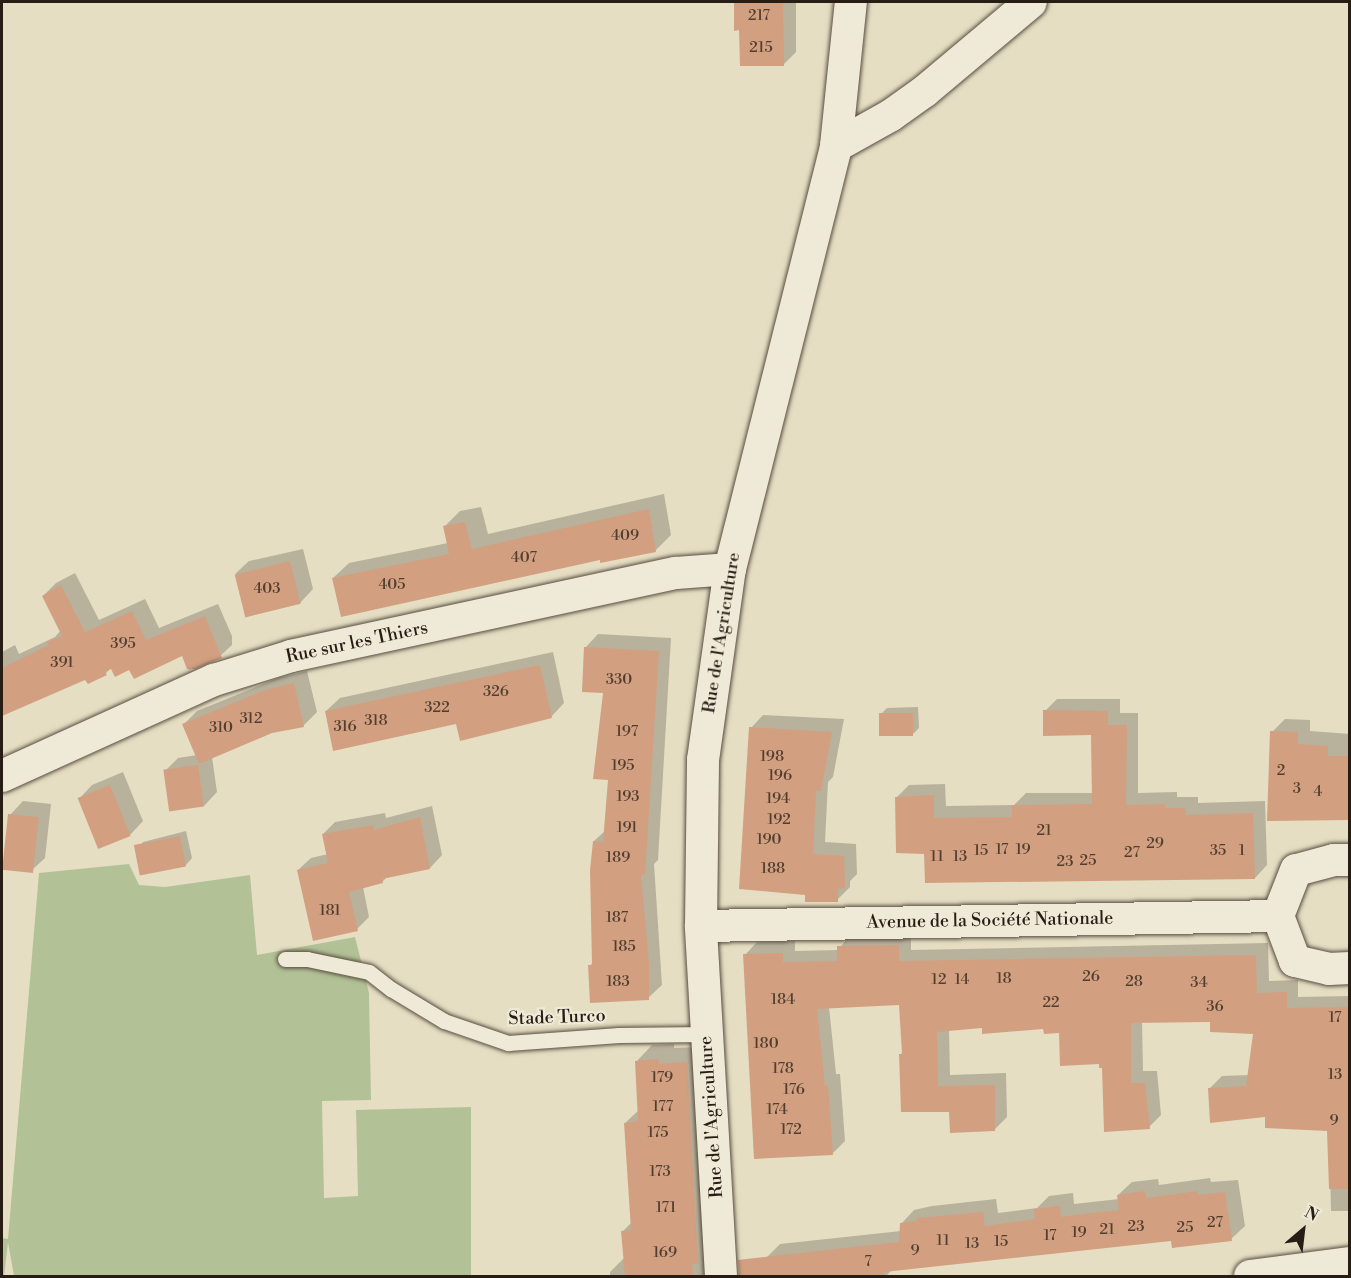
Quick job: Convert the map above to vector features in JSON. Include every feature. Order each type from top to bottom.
[{"type":"street","name":"Rue de l'Agriculture","points":[[722,1276],[701,926],[703,760],[730,569],[836,146],[851,2]]},
{"type":"street","points":[[836,146],[890,116],[925,91],[1031,2]]},
{"type":"street","name":"Rue sur les Thiers","points":[[2,776],[214,680],[291,656],[676,573],[730,569]]},
{"type":"street","points":[[1350,860],[1334,860],[1296,870],[1278,916],[1295,961],[1329,969],[1350,968]]},
{"type":"street","name":"Avenue de la Société Nationale","points":[[701,926],[1278,916]]},
{"type":"street","points":[[1250,1276],[1350,1263]]},
{"type":"lane","name":"Stade Turco","points":[[285,958],[307,959],[369,972],[444,1021],[508,1043],[619,1035],[707,1034]]},
{"type":"green space","points":[[129,864],[139,885],[165,887],[250,875],[257,955],[355,937],[369,993],[371,1100],[322,1101],[324,1198],[358,1196],[356,1110],[471,1107],[471,1276],[14,1276],[8,1242],[4,1276],[2,1276],[2,1238],[8,1239],[39,873]]},
{"type":"building","points":[[734,2],[783,2],[784,66],[740,66],[739,30],[734,31]]},
{"type":"building","points":[[649,509],[656,552],[600,563],[600,560],[341,617],[332,578],[449,554],[443,526],[465,522],[472,549]]},
{"type":"building","points":[[290,561],[301,604],[245,617],[235,575]]},
{"type":"building","points":[[61,585],[85,632],[132,611],[146,640],[205,616],[222,658],[195,669],[187,669],[182,656],[134,679],[129,670],[115,677],[111,669],[105,672],[107,675],[88,684],[85,680],[2,716],[2,668],[49,645],[47,642],[62,636],[42,596]]},
{"type":"building","points":[[584,647],[659,651],[645,875],[641,875],[649,963],[649,1000],[590,1003],[588,965],[592,965],[590,870],[593,841],[603,842],[608,780],[593,779],[603,693],[582,692]]},
{"type":"building","points":[[540,665],[552,718],[460,741],[456,724],[333,751],[325,711]]},
{"type":"building","points":[[294,683],[304,727],[272,733],[199,764],[182,724],[265,690]]},
{"type":"building","points":[[1043,710],[1108,711],[1108,725],[1127,725],[1126,805],[1165,804],[1165,808],[1186,808],[1186,815],[1253,813],[1255,879],[925,883],[924,854],[896,853],[895,797],[934,795],[934,818],[1012,817],[1012,805],[1092,804],[1091,735],[1043,736]]},
{"type":"building","points":[[879,713],[913,713],[913,736],[879,736]]},
{"type":"building","points":[[749,727],[832,732],[821,791],[816,791],[813,854],[844,856],[845,888],[838,889],[838,902],[805,902],[805,895],[739,889]]},
{"type":"building","points":[[1270,731],[1298,732],[1298,744],[1328,746],[1328,756],[1350,756],[1350,820],[1267,821]]},
{"type":"building","points":[[198,765],[204,807],[169,811],[163,770]]},
{"type":"building","points":[[110,785],[131,836],[98,849],[78,798]]},
{"type":"building","points":[[8,814],[39,817],[33,873],[2,870]]},
{"type":"building","points":[[420,817],[430,869],[382,879],[383,883],[349,892],[358,931],[313,941],[297,870],[328,863],[322,834],[373,825],[374,830]]},
{"type":"building","points":[[180,836],[186,866],[140,875],[134,845]]},
{"type":"building","points":[[899,945],[899,961],[1256,955],[1257,993],[1287,992],[1287,1008],[1350,1007],[1350,1189],[1329,1189],[1327,1131],[1265,1128],[1265,1117],[1210,1123],[1208,1088],[1246,1086],[1253,1034],[1210,1032],[1210,1022],[1131,1023],[1131,1083],[1145,1083],[1150,1129],[1104,1132],[1102,1068],[1099,1068],[1099,1064],[1060,1066],[1059,1033],[1044,1034],[1043,1029],[982,1034],[982,1028],[937,1032],[938,1086],[995,1085],[995,1131],[950,1133],[949,1112],[901,1112],[899,1054],[902,1054],[899,1005],[817,1009],[825,1086],[828,1086],[833,1155],[754,1159],[743,954],[783,953],[783,962],[837,961],[837,946]]},
{"type":"building","points":[[658,1059],[659,1064],[687,1062],[698,1264],[692,1264],[693,1276],[625,1276],[621,1231],[631,1230],[624,1123],[638,1121],[635,1061]]},
{"type":"building","points":[[1145,1191],[1146,1198],[1198,1191],[1198,1195],[1225,1192],[1232,1241],[1172,1248],[1171,1241],[884,1272],[884,1276],[739,1276],[738,1260],[899,1242],[900,1223],[916,1221],[917,1218],[983,1212],[985,1226],[1035,1219],[1034,1209],[1060,1206],[1061,1217],[1119,1210],[1117,1195]]}]
